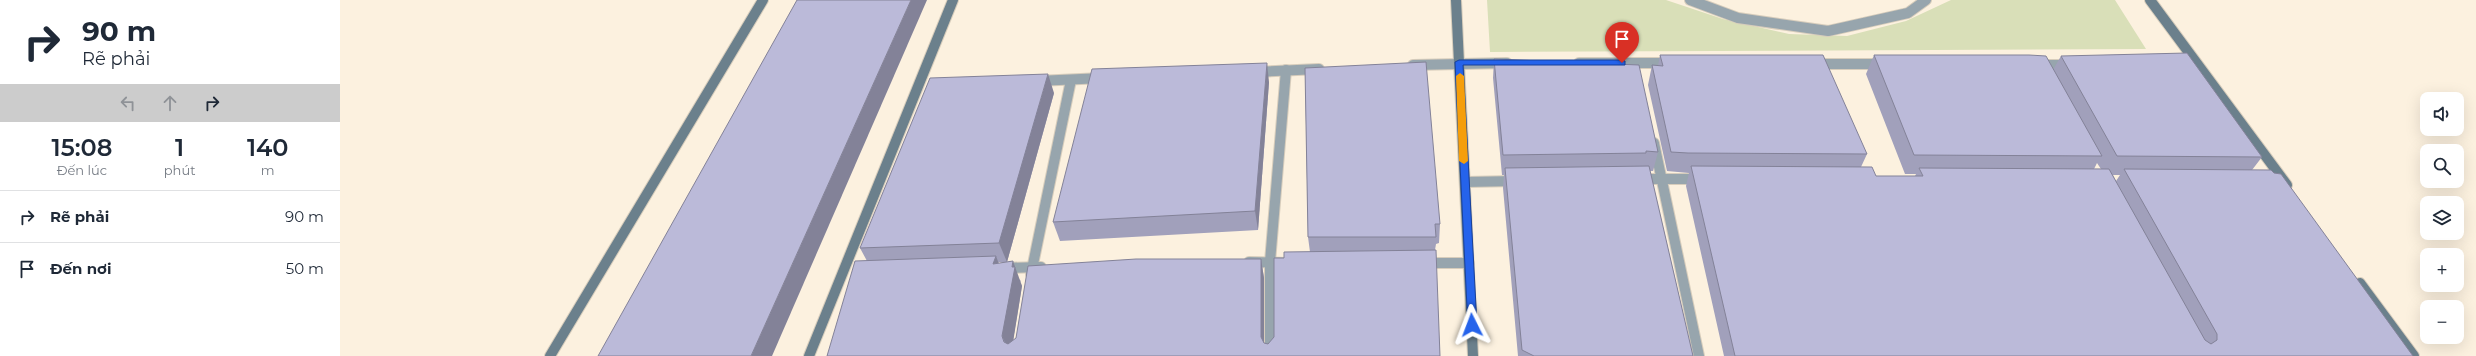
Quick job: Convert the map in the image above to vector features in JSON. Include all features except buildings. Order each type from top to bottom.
[{"type":"street","points":[[550,356],[763,0]]},
{"type":"street","points":[[809,356],[952,0]]},
{"type":"street","points":[[1456,0],[1473,356]]},
{"type":"street","points":[[1690,0],[1738,18],[1828,31],[1908,13],[1926,0]]},
{"type":"street","points":[[2150,0],[2295,196]]},
{"type":"street","points":[[1404,65],[1459,62],[1513,63]]},
{"type":"street","points":[[1567,63],[1638,67],[1684,63]]},
{"type":"street","points":[[1802,64],[1896,64]]},
{"type":"street","points":[[2044,78],[2033,65],[2075,65]]},
{"type":"street","points":[[2183,66],[2199,66]]},
{"type":"street","points":[[1246,72],[1333,68]]},
{"type":"street","points":[[1270,356],[1270,262],[1286,70]]},
{"type":"street","points":[[1025,82],[1111,78]]},
{"type":"street","points":[[1029,282],[1071,80]]},
{"type":"street","points":[[917,87],[933,86]]},
{"type":"street","points":[[1652,133],[1699,356]]},
{"type":"street","points":[[1630,179],[1709,179]]},
{"type":"street","points":[[1465,182],[1528,181]]},
{"type":"street","points":[[2270,183],[2286,183]]},
{"type":"street","points":[[1239,262],[1302,262]]},
{"type":"street","points":[[1413,263],[1469,263]]},
{"type":"street","points":[[992,269],[1055,266]]},
{"type":"street","points":[[2352,273],[2414,356]]},
{"type":"street","points":[[841,275],[857,274]]},
{"type":"green space","points":[[1487,0],[1666,0],[1723,19],[1789,34],[1847,36],[1906,21],[1951,0],[2115,0],[2146,49],[1490,52]]},
{"type":"slow traffic","points":[[1460,76],[1464,161]]},
{"type":"route","points":[[1472,325],[1459,62],[1622,63]]}]
